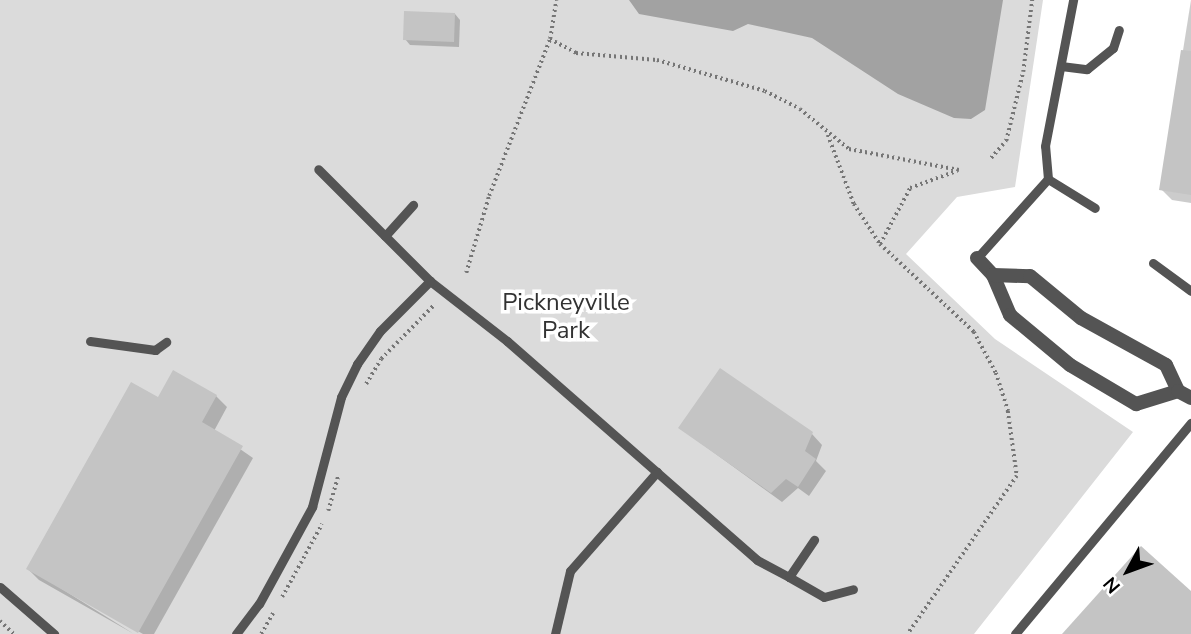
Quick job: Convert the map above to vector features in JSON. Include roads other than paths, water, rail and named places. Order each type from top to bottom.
[{"type":"street","points":[[977,258],[993,275],[1010,315],[1070,365],[1136,404],[1185,395],[1166,365],[1081,318],[1030,276],[993,275]]},
{"type":"lane","points":[[977,258],[1048,179],[1045,146],[1073,0]]},
{"type":"lane","points":[[1062,66],[1087,69],[1112,48],[1119,30]]},
{"type":"lane","points":[[318,169],[430,281],[508,341],[757,560],[824,597],[853,589]]},
{"type":"lane","points":[[1048,179],[1095,208]]},
{"type":"lane","points":[[385,236],[413,205]]},
{"type":"lane","points":[[1153,262],[1191,291]]},
{"type":"lane","points":[[236,634],[259,604],[312,507],[341,397],[357,364],[380,331],[430,281]]},
{"type":"lane","points":[[90,341],[155,350],[166,342]]},
{"type":"lane","points":[[1015,634],[1191,423]]},
{"type":"lane","points":[[555,634],[570,571],[657,472]]},
{"type":"lane","points":[[789,577],[814,540]]},
{"type":"lane","points":[[0,586],[54,634]]},
{"type":"park label","name":"Pickneyville Park","points":[[566,317]]}]
